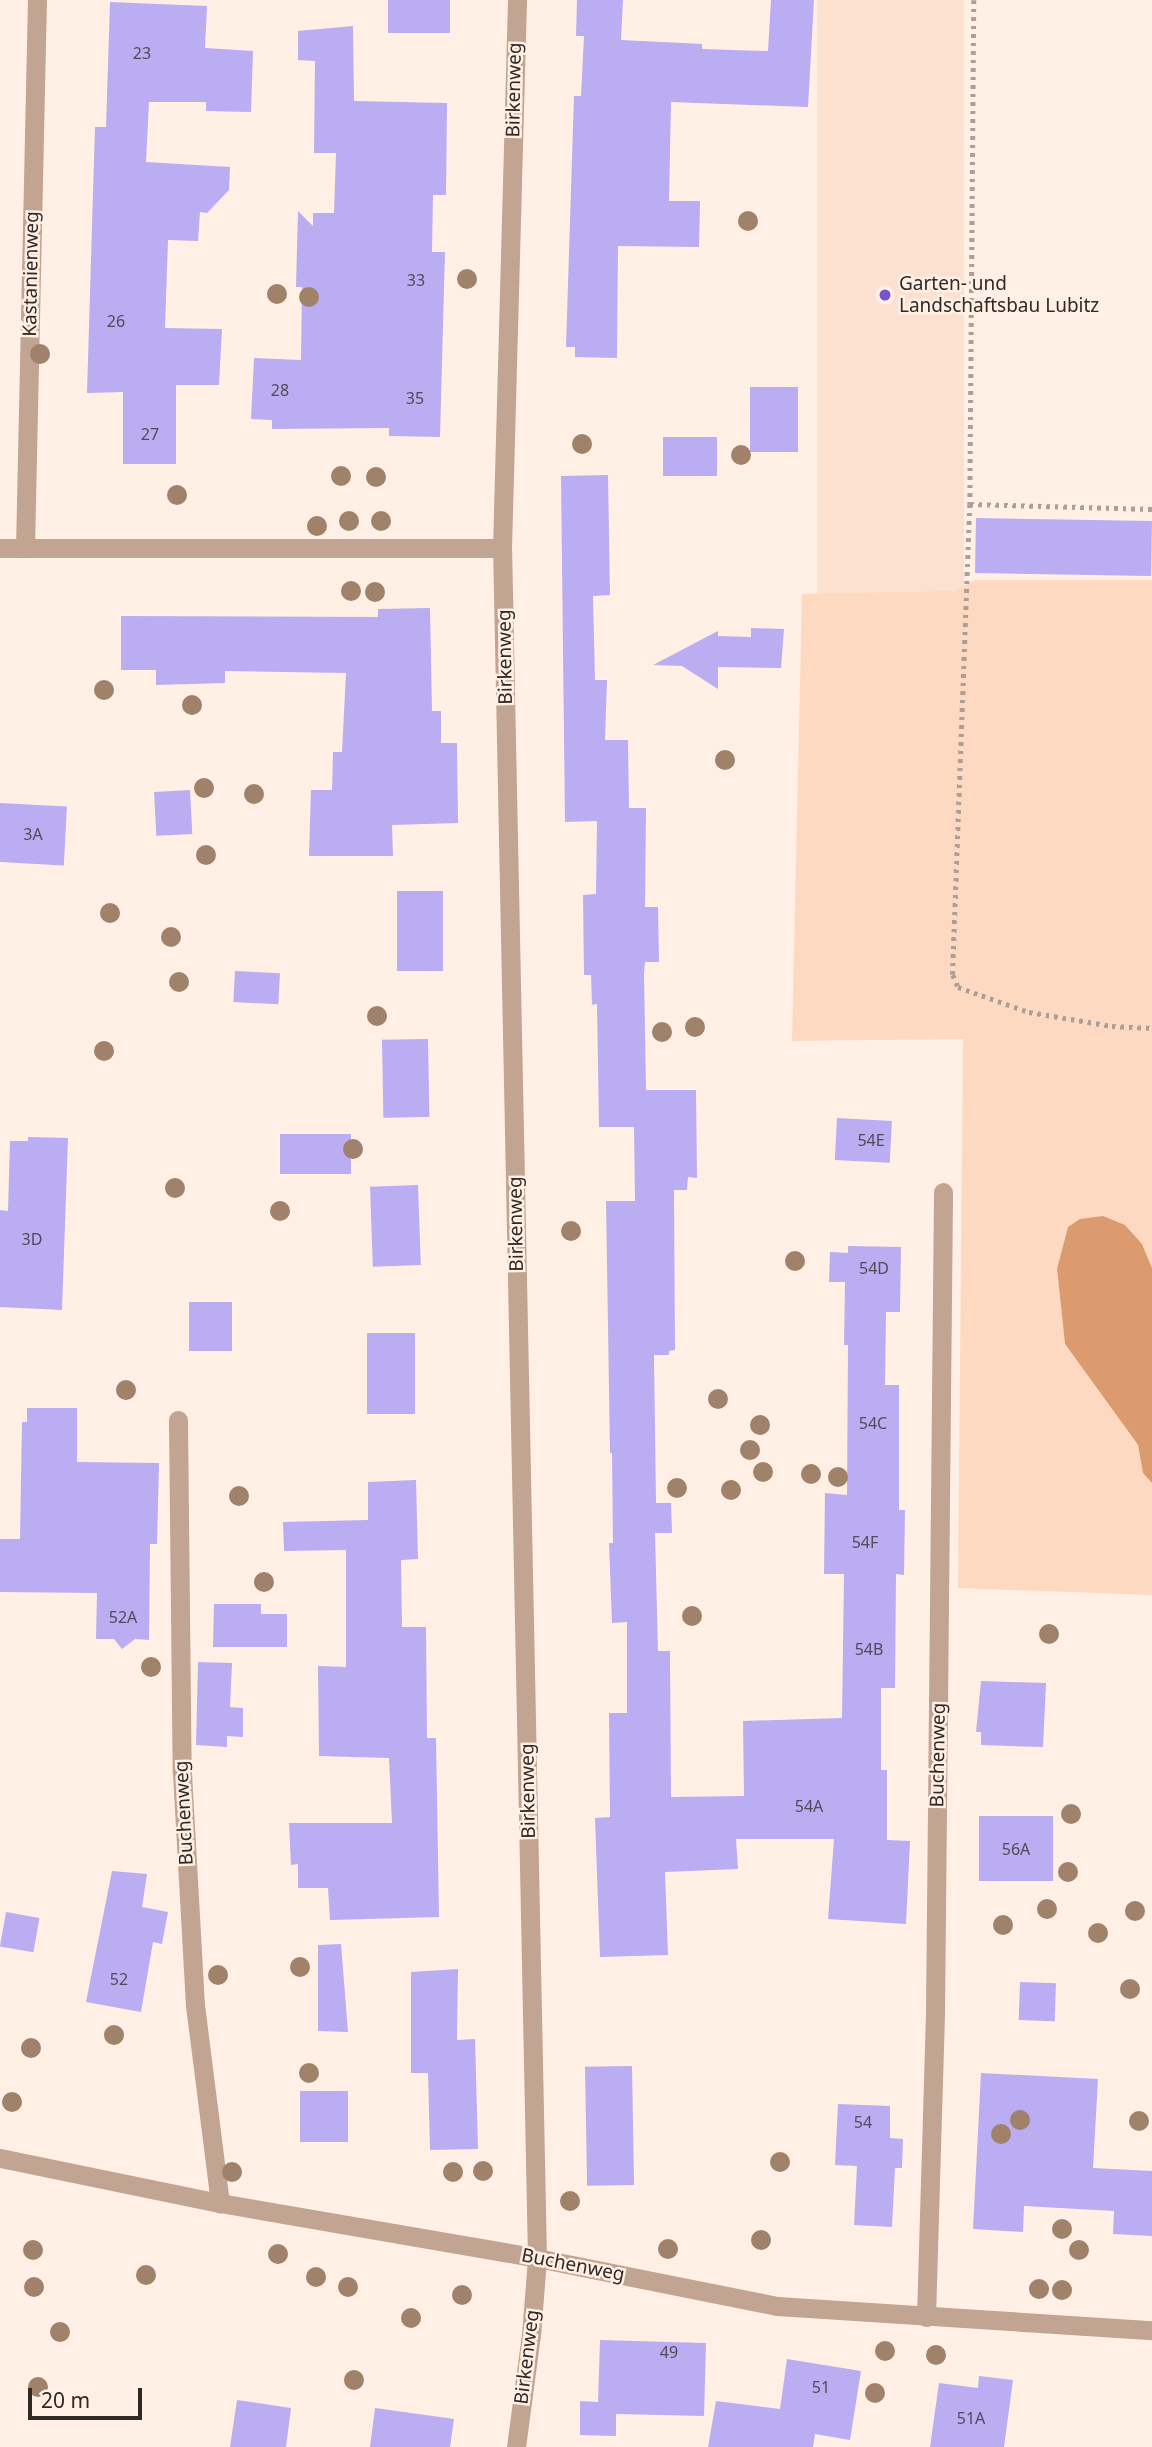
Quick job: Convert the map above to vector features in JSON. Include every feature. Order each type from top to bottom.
[{"type":"street","name":"Kastanienweg","points":[[24,548],[37,0]]},
{"type":"street","name":"Birkenweg","points":[[516,2447],[531,2335],[537,2258],[502,548],[517,0]]},
{"type":"street","points":[[0,548],[502,548]]},
{"type":"street","name":"Buchenweg","points":[[926,2318],[935,2013],[943,1192]]},
{"type":"street","name":"Buchenweg","points":[[178,1420],[182,1773],[195,2005],[220,2203]]},
{"type":"street","name":"Buchenweg","points":[[0,2158],[220,2203],[537,2258],[777,2306],[926,2318],[1152,2330]]},
{"type":"path","points":[[974,0],[970,504],[953,975],[958,987],[1029,1012],[1112,1026],[1152,1028]]},
{"type":"path","points":[[970,504],[1152,509]]},
{"type":"shaded area","name":"Garten- und Landschaftsbau Lubitz","points":[[817,0],[964,0],[964,594],[817,594]]},
{"type":"shaded area","points":[[975,580],[1152,580],[1152,1268],[1142,1244],[1057,1269],[1065,1344],[1138,1446],[1143,1472],[1152,1483],[1152,1595],[958,1588],[963,1039],[792,1041],[802,594],[955,591]]},
{"type":"shaded area","points":[[1103,1216],[1125,1225],[1142,1244],[1152,1268],[1152,1483],[1143,1473],[1138,1445],[1065,1344],[1057,1269],[1068,1227],[1080,1219]]},
{"type":"building","points":[[388,0],[450,0],[450,33],[388,33]]},
{"type":"building","points":[[577,0],[623,0],[621,40],[702,44],[702,49],[768,51],[771,0],[814,0],[808,107],[671,102],[669,201],[700,201],[699,247],[618,246],[617,358],[575,357],[575,347],[566,347],[574,96],[581,96],[584,36],[576,36]]},
{"type":"building","points":[[110,2],[207,6],[205,48],[253,51],[251,112],[206,111],[206,102],[149,102],[146,162],[230,167],[229,190],[207,213],[200,212],[198,241],[168,240],[165,328],[222,329],[219,385],[176,385],[176,464],[123,464],[123,392],[87,393],[95,127],[106,127]]},
{"type":"building","points":[[353,26],[354,101],[447,103],[446,195],[433,195],[432,252],[445,252],[440,437],[389,436],[389,428],[272,429],[272,420],[251,419],[254,358],[301,360],[302,287],[296,287],[298,211],[313,226],[313,213],[334,213],[336,153],[314,153],[315,61],[298,60],[298,31]]},
{"type":"building","points":[[750,387],[798,387],[798,452],[750,452]]},
{"type":"building","points":[[663,437],[717,437],[717,476],[663,476]]},
{"type":"building","points":[[608,475],[610,595],[593,596],[595,680],[607,680],[605,740],[628,740],[629,808],[646,808],[645,907],[658,907],[659,962],[645,962],[646,1090],[696,1090],[697,1178],[688,1177],[687,1190],[674,1190],[675,1350],[669,1351],[669,1355],[654,1355],[656,1503],[671,1503],[672,1533],[655,1533],[658,1651],[670,1651],[671,1797],[744,1796],[743,1721],[842,1718],[844,1574],[824,1574],[825,1493],[847,1495],[848,1345],[844,1345],[845,1282],[829,1282],[830,1252],[848,1253],[848,1246],[901,1247],[900,1312],[886,1312],[885,1385],[899,1385],[899,1510],[905,1510],[904,1575],[896,1574],[895,1688],[881,1688],[881,1770],[887,1770],[887,1840],[910,1841],[906,1924],[828,1919],[834,1839],[736,1839],[738,1869],[665,1872],[668,1955],[600,1957],[595,1818],[610,1817],[609,1713],[627,1713],[627,1622],[612,1623],[609,1543],[613,1543],[612,1453],[606,1201],[635,1201],[634,1127],[599,1127],[597,1004],[592,1005],[591,975],[584,975],[583,895],[596,894],[597,821],[565,822],[561,476]]},
{"type":"building","points":[[976,518],[1152,521],[1151,576],[975,573]]},
{"type":"building","points":[[430,608],[432,711],[441,711],[441,743],[457,743],[458,823],[392,825],[393,856],[309,856],[311,790],[332,790],[333,752],[342,752],[346,673],[225,671],[225,683],[156,685],[156,670],[121,670],[121,616],[378,617],[378,609]]},
{"type":"building","points":[[751,628],[784,629],[781,668],[718,667],[718,689],[682,666],[653,665],[718,631],[718,636],[751,637]]},
{"type":"building","points":[[190,790],[192,834],[156,836],[154,792]]},
{"type":"building","points":[[0,803],[67,807],[64,865],[0,862]]},
{"type":"building","points":[[397,891],[443,891],[443,971],[397,971]]},
{"type":"building","points":[[235,971],[280,973],[278,1004],[233,1002]]},
{"type":"building","points":[[428,1039],[429,1117],[383,1118],[382,1040]]},
{"type":"building","points":[[837,1118],[892,1121],[890,1163],[835,1160]]},
{"type":"building","points":[[280,1134],[351,1134],[351,1174],[280,1174]]},
{"type":"building","points":[[28,1137],[68,1138],[62,1310],[0,1307],[0,1210],[8,1211],[10,1141],[28,1141]]},
{"type":"building","points":[[418,1185],[421,1265],[373,1267],[370,1187]]},
{"type":"building","points":[[189,1302],[232,1302],[232,1351],[189,1351]]},
{"type":"building","points":[[367,1333],[415,1333],[415,1414],[367,1414]]},
{"type":"building","points":[[27,1408],[77,1408],[77,1462],[159,1463],[157,1544],[150,1544],[149,1640],[135,1639],[122,1649],[114,1639],[96,1639],[97,1593],[0,1592],[0,1539],[20,1539],[22,1422],[27,1422]]},
{"type":"building","points":[[416,1480],[418,1559],[401,1560],[402,1627],[426,1627],[427,1738],[436,1738],[439,1917],[330,1920],[328,1888],[298,1888],[298,1864],[291,1865],[289,1823],[392,1823],[389,1758],[319,1756],[318,1666],[346,1667],[346,1550],[284,1551],[283,1522],[368,1520],[368,1482]]},
{"type":"building","points":[[214,1604],[261,1604],[261,1614],[287,1614],[287,1647],[213,1647]]},
{"type":"building","points":[[198,1662],[232,1663],[230,1707],[243,1708],[243,1737],[227,1736],[227,1747],[196,1745]]},
{"type":"building","points":[[981,1681],[1046,1683],[1043,1747],[981,1745],[981,1732],[976,1732]]},
{"type":"building","points":[[979,1816],[1053,1816],[1053,1881],[979,1881]]},
{"type":"building","points":[[112,1871],[147,1874],[142,1907],[168,1912],[162,1944],[153,1942],[141,2012],[86,2002]]},
{"type":"building","points":[[6,1912],[39,1918],[33,1952],[0,1946]]},
{"type":"building","points":[[341,1944],[348,2032],[318,2031],[318,1945]]},
{"type":"building","points":[[458,1969],[457,2040],[475,2039],[478,2149],[430,2150],[428,2073],[411,2073],[411,1972]]},
{"type":"building","points":[[1020,1982],[1056,1983],[1055,2021],[1019,2020]]},
{"type":"building","points":[[632,2066],[634,2185],[587,2186],[585,2067]]},
{"type":"building","points":[[981,2073],[1098,2079],[1093,2168],[1152,2171],[1152,2236],[1113,2234],[1114,2211],[1024,2206],[1023,2232],[973,2229]]},
{"type":"building","points":[[300,2091],[348,2091],[348,2142],[300,2142]]},
{"type":"building","points":[[838,2104],[890,2106],[890,2138],[903,2139],[902,2168],[895,2168],[892,2227],[854,2225],[857,2166],[835,2165]]},
{"type":"building","points":[[600,2340],[706,2343],[704,2416],[616,2414],[616,2436],[580,2435],[580,2401],[598,2402]]},
{"type":"building","points":[[787,2359],[861,2371],[850,2440],[815,2434],[813,2447],[708,2447],[716,2401],[780,2409]]},
{"type":"building","points":[[979,2376],[1013,2380],[1004,2447],[930,2447],[939,2383],[978,2388]]},
{"type":"building","points":[[237,2400],[291,2408],[286,2447],[230,2447]]},
{"type":"building","points":[[375,2408],[454,2419],[450,2447],[370,2447]]},
{"type":"place","name":"Garten- und Landschaftsbau Lubitz","points":[[885,295]]}]
